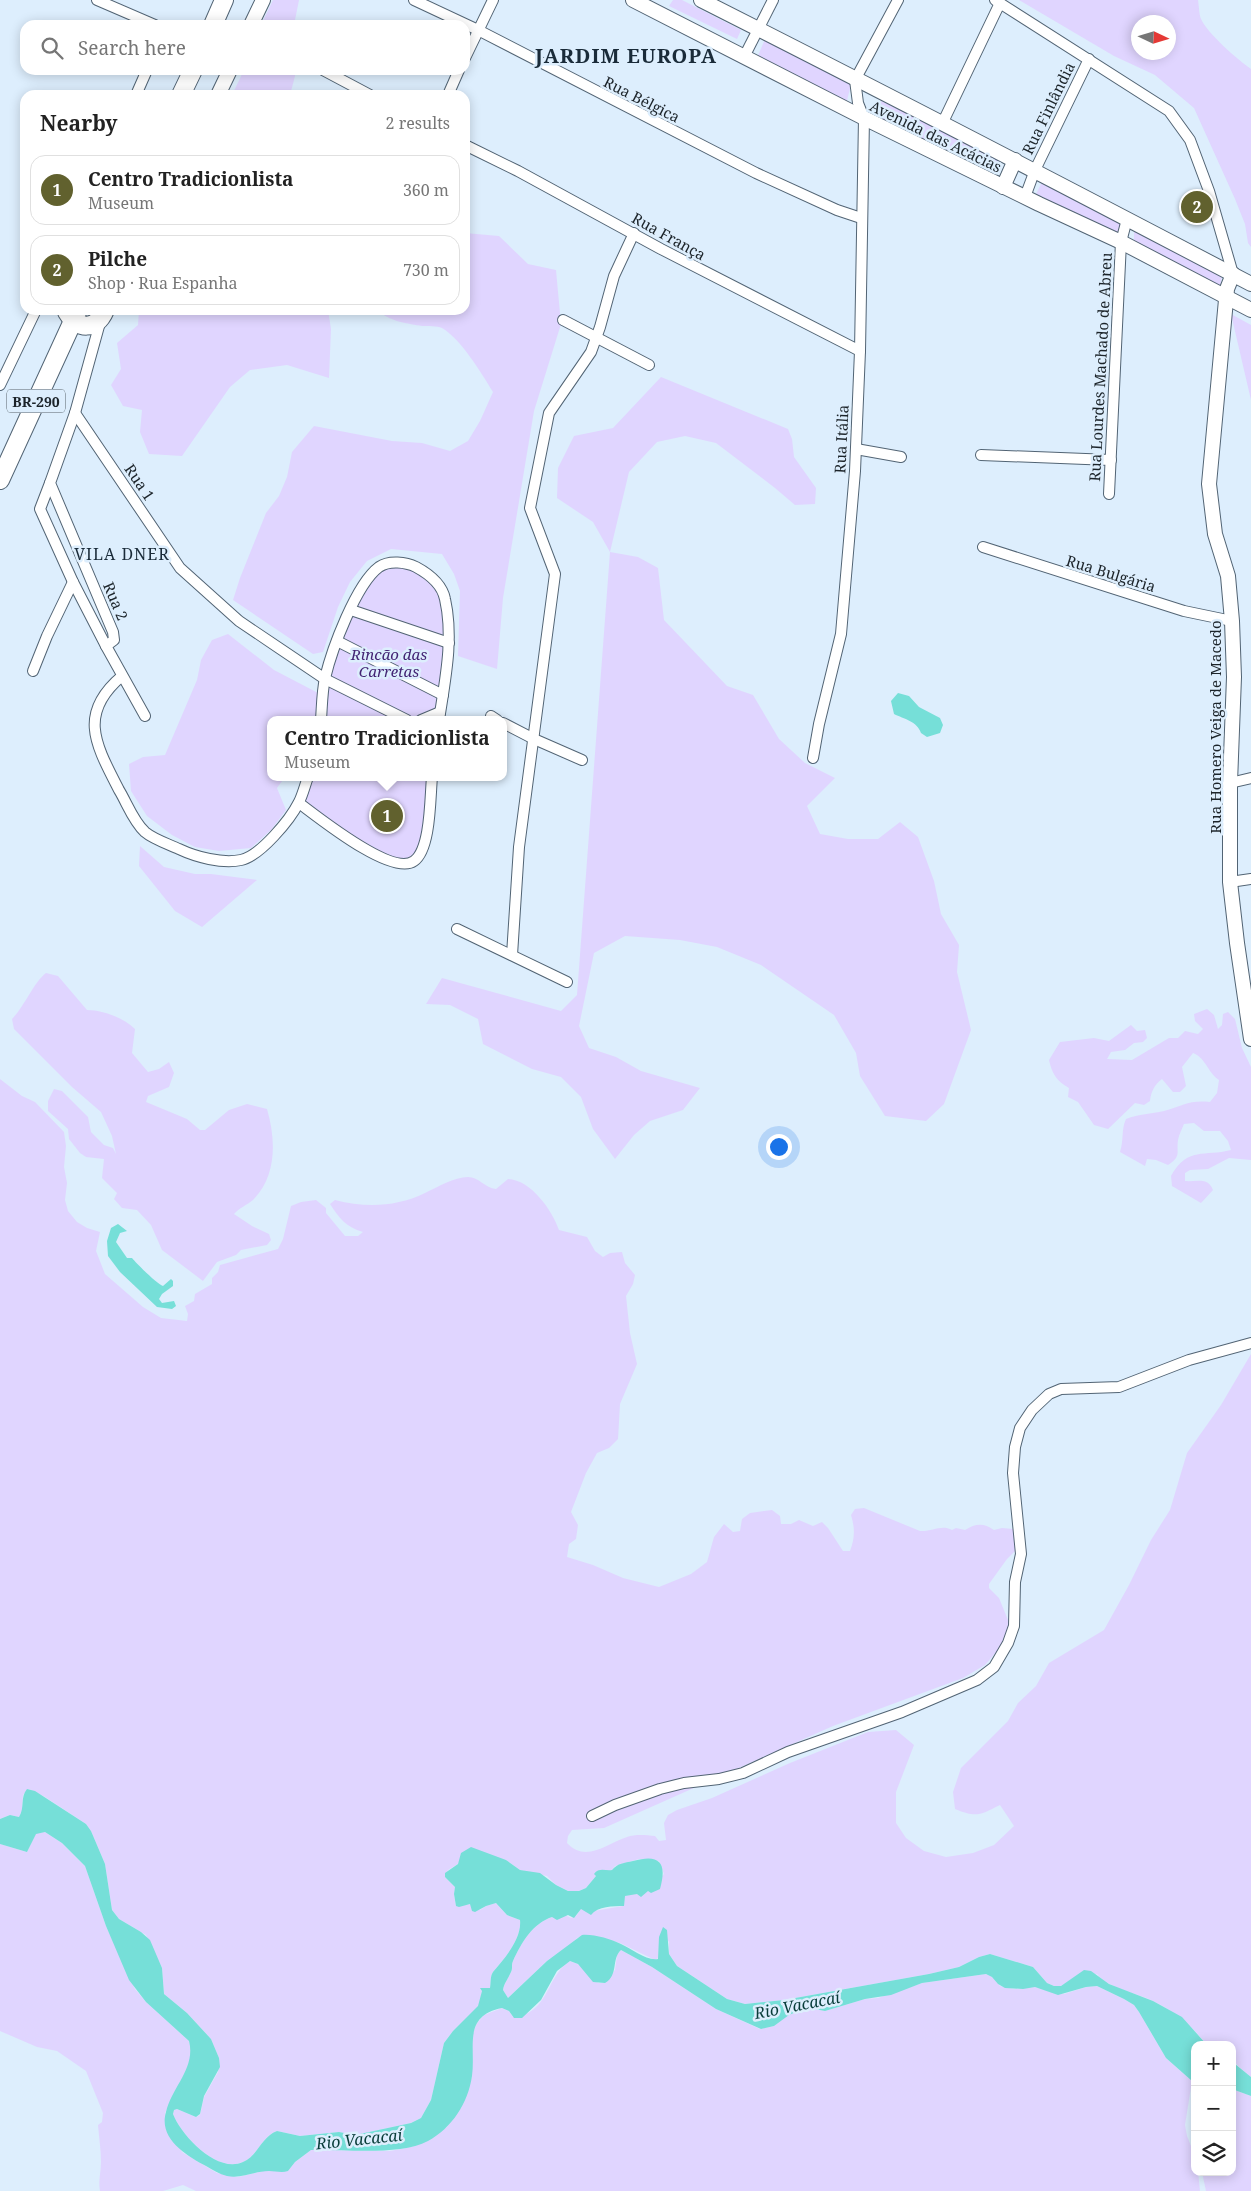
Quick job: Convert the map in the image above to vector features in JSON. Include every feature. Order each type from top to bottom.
[{"type":"highway","points":[[215,20],[224,0]]},
{"type":"highway","points":[[184,90],[191,75]]},
{"type":"highway","name":"BR-290","points":[[0,480],[72,315]]},
{"type":"highway","points":[[73,315],[80,326],[95,324],[103,315]]},
{"type":"street","points":[[97,0],[143,20]]},
{"type":"street","points":[[253,20],[263,0]]},
{"type":"street","name":"Rua Bélgica","points":[[414,0],[457,20]]},
{"type":"street","points":[[470,47],[493,0]]},
{"type":"street","name":"Avenida das Acácias","points":[[633,0],[654,5],[744,57],[1025,197],[1227,293],[1251,310]]},
{"type":"street","name":"Avenida das Acácias","points":[[701,0],[1035,170],[1251,284]]},
{"type":"street","points":[[744,57],[773,0]]},
{"type":"street","points":[[855,80],[898,0]]},
{"type":"street","points":[[942,124],[998,1],[1169,111],[1190,140],[1210,191],[1232,274]]},
{"type":"street","name":"Rua Bélgica","points":[[470,26],[756,173],[837,210],[861,218]]},
{"type":"street","name":"Rua Finlândia","points":[[1025,197],[1035,170],[1089,59]]},
{"type":"street","points":[[138,90],[146,75]]},
{"type":"street","points":[[220,90],[228,75]]},
{"type":"street","points":[[332,75],[361,90]]},
{"type":"street","points":[[450,90],[457,75]]},
{"type":"street","name":"Rua Itália","points":[[813,758],[819,724],[841,634],[856,449],[860,351],[864,118],[858,103],[855,80]]},
{"type":"street","name":"Rua França","points":[[470,148],[661,249],[860,351]]},
{"type":"street","points":[[1003,186],[1015,160]]},
{"type":"street","name":"Rua Lourdes Machado de Abreu","points":[[1109,494],[1121,242],[1127,219]]},
{"type":"street","points":[[512,955],[519,847],[555,574],[530,508],[548,413],[591,352],[614,276],[634,233]]},
{"type":"street","name":"Rua Homero Veiga de Macedo","points":[[1232,274],[1227,293],[1209,484],[1214,534],[1228,576],[1232,621],[1234,677],[1230,783],[1230,882],[1236,943],[1251,1039]]},
{"type":"street","points":[[0,385],[34,315]]},
{"type":"street","name":"Rua 2","points":[[105,315],[75,413],[40,509],[73,582],[145,716]]},
{"type":"street","points":[[563,320],[649,365]]},
{"type":"street","name":"Rua 1","points":[[75,413],[180,568],[239,621],[325,679],[392,716]]},
{"type":"street","points":[[856,449],[901,457]]},
{"type":"street","points":[[981,455],[1111,460]]},
{"type":"street","name":"Rua 2","points":[[50,482],[113,632],[114,640],[106,646]]},
{"type":"street","name":"Rua Bulgária","points":[[983,547],[1184,611],[1232,621]]},
{"type":"street","points":[[321,716],[325,679],[337,642],[359,590],[380,566],[395,562],[413,565],[432,576],[445,597],[449,643],[439,716]]},
{"type":"street","points":[[33,671],[46,636],[73,582]]},
{"type":"street","points":[[351,610],[449,643]]},
{"type":"street","points":[[337,642],[443,695]]},
{"type":"street","points":[[122,676],[109,687],[100,699],[95,718],[94,735],[133,815],[145,832],[186,852],[226,862],[243,860],[261,848],[278,832],[299,803],[307,781]]},
{"type":"street","points":[[507,725],[534,740],[582,760]]},
{"type":"street","points":[[1230,783],[1251,778]]},
{"type":"street","points":[[299,803],[355,842],[386,860],[403,865],[414,861],[422,849],[428,824],[432,781]]},
{"type":"street","points":[[1230,882],[1251,879]]},
{"type":"street","points":[[457,929],[567,982]]},
{"type":"street","points":[[592,1816],[615,1805],[684,1783],[719,1779],[743,1773],[788,1752],[902,1712],[977,1680],[994,1667],[1008,1643],[1014,1626],[1015,1582],[1021,1554],[1013,1473],[1015,1447],[1020,1428],[1032,1410],[1049,1394],[1061,1389],[1119,1387],[1189,1360],[1251,1343]]},
{"type":"green space","points":[[273,0],[299,0],[295,20],[263,20]]},
{"type":"green space","points":[[673,0],[682,0],[741,30],[737,39],[669,6]]},
{"type":"green space","points":[[1019,0],[1198,0],[1200,17],[1204,25],[1223,46],[1251,69],[1251,247],[1248,243],[1245,224],[1235,199],[1194,108],[1155,75],[1114,56]]},
{"type":"green space","points":[[765,39],[851,85],[846,104],[757,58]]},
{"type":"green space","points":[[242,75],[295,75],[291,90],[234,90]]},
{"type":"green space","points":[[881,101],[1001,158],[995,172],[874,116]]},
{"type":"green space","points":[[1043,180],[1124,220],[1117,234],[1036,194]]},
{"type":"green space","points":[[1134,227],[1222,274],[1220,288],[1134,244]]},
{"type":"green space","points":[[470,233],[499,236],[528,264],[556,270],[561,324],[534,411],[503,598],[497,669],[458,656],[460,591],[454,574],[442,554],[391,549],[367,561],[350,582],[338,607],[323,652],[313,654],[233,600],[266,513],[279,496],[287,477],[292,452],[314,426],[392,441],[422,443],[450,451],[468,441],[480,421],[493,392],[464,348],[442,328],[422,326],[384,315],[470,315]]},
{"type":"green space","points":[[1231,314],[1251,325],[1251,400]]},
{"type":"green space","points":[[139,315],[329,315],[331,329],[329,378],[287,365],[250,370],[230,387],[182,456],[149,454],[140,432],[142,410],[123,406],[111,385],[121,369],[117,343],[138,325]]},
{"type":"green space","points":[[661,377],[788,429],[792,439],[794,457],[816,488],[815,504],[795,505],[716,443],[685,436],[657,442],[629,472],[610,552],[593,522],[557,498],[558,468],[574,436],[613,428]]},
{"type":"green space","points":[[610,552],[638,557],[658,568],[664,620],[727,686],[753,695],[779,739],[805,763],[835,778],[807,806],[820,834],[848,839],[878,839],[900,822],[918,837],[934,881],[941,914],[959,945],[957,972],[971,1030],[944,1104],[926,1121],[885,1116],[860,1076],[856,1053],[834,1015],[761,965],[717,947],[680,940],[625,936],[594,953],[579,1026],[589,1048],[616,1057],[641,1071],[700,1088],[683,1110],[650,1121],[634,1135],[615,1159],[593,1129],[581,1097],[561,1077],[532,1069],[483,1044],[478,1019],[450,1005],[426,1004],[442,978],[561,1011],[577,995]]},
{"type":"green space","name":"Rincão das Carretas","points":[[413,565],[445,597],[449,643],[440,716],[321,716],[325,679],[359,590],[380,566]]},
{"type":"green space","points":[[228,634],[274,670],[320,694],[317,716],[267,716],[267,781],[282,781],[277,788],[286,810],[271,830],[251,848],[219,851],[195,847],[172,835],[147,816],[131,791],[129,764],[143,757],[165,755],[197,680],[201,660],[212,640]]},
{"type":"green space","points":[[307,781],[432,781],[428,824],[414,861],[386,860],[299,803]]},
{"type":"green space","points":[[140,846],[164,867],[195,874],[211,874],[257,880],[202,927],[175,911],[139,866]]},
{"type":"green space","points":[[46,973],[58,976],[87,1010],[113,1015],[135,1029],[132,1053],[148,1072],[159,1069],[169,1062],[174,1073],[169,1087],[148,1096],[146,1102],[187,1119],[200,1130],[205,1130],[229,1110],[247,1104],[267,1109],[273,1145],[267,1180],[253,1200],[234,1214],[269,1234],[271,1240],[267,1245],[241,1250],[236,1255],[217,1262],[203,1281],[162,1250],[151,1225],[137,1210],[122,1208],[114,1199],[117,1193],[102,1178],[104,1159],[86,1157],[80,1153],[69,1139],[68,1129],[48,1111],[48,1101],[54,1089],[62,1091],[88,1117],[91,1132],[104,1145],[113,1148],[116,1154],[112,1136],[101,1112],[72,1087],[14,1029],[12,1019],[37,982]]},
{"type":"green space","points":[[1207,1009],[1214,1015],[1218,1029],[1222,1025],[1223,1014],[1228,1012],[1235,1019],[1242,1048],[1251,1067],[1251,1160],[1229,1158],[1208,1169],[1190,1170],[1185,1173],[1185,1181],[1202,1181],[1211,1186],[1213,1190],[1201,1203],[1172,1186],[1171,1176],[1177,1167],[1190,1156],[1231,1150],[1228,1141],[1220,1131],[1204,1131],[1194,1123],[1184,1124],[1178,1138],[1177,1157],[1168,1165],[1156,1160],[1147,1159],[1145,1166],[1120,1152],[1126,1119],[1191,1103],[1210,1102],[1217,1093],[1219,1080],[1212,1074],[1201,1058],[1193,1053],[1182,1067],[1186,1086],[1180,1092],[1173,1092],[1162,1079],[1153,1089],[1150,1101],[1144,1105],[1135,1103],[1108,1129],[1094,1125],[1078,1102],[1068,1097],[1069,1088],[1055,1076],[1049,1060],[1060,1042],[1094,1038],[1109,1041],[1131,1025],[1137,1031],[1145,1030],[1147,1038],[1143,1042],[1134,1043],[1125,1050],[1111,1052],[1107,1059],[1132,1060],[1169,1038],[1178,1038],[1185,1031],[1198,1034],[1203,1029],[1195,1021],[1194,1014]]},
{"type":"green space","points":[[0,1079],[22,1096],[35,1102],[64,1132],[66,1146],[64,1167],[67,1183],[65,1200],[68,1211],[77,1222],[87,1228],[100,1232],[96,1251],[105,1274],[143,1307],[161,1318],[187,1321],[188,1314],[185,1306],[194,1301],[195,1294],[212,1284],[212,1278],[218,1272],[220,1265],[278,1249],[283,1239],[291,1206],[301,1202],[316,1200],[326,1208],[326,1213],[345,1236],[358,1236],[363,1232],[344,1221],[330,1204],[335,1200],[347,1203],[381,1205],[414,1198],[463,1177],[472,1177],[496,1189],[508,1179],[517,1181],[540,1197],[559,1230],[587,1237],[595,1251],[603,1257],[610,1253],[622,1252],[625,1263],[635,1275],[633,1284],[626,1296],[630,1333],[637,1364],[620,1404],[618,1439],[609,1448],[597,1453],[586,1473],[571,1512],[578,1525],[576,1539],[569,1544],[567,1557],[593,1565],[623,1578],[659,1587],[691,1574],[707,1562],[714,1537],[724,1524],[733,1532],[740,1531],[742,1519],[750,1513],[772,1510],[780,1516],[781,1524],[791,1524],[799,1520],[813,1526],[822,1522],[843,1551],[850,1551],[852,1546],[854,1533],[851,1515],[855,1509],[864,1508],[920,1531],[940,1528],[965,1530],[980,1525],[994,1530],[1002,1528],[1013,1529],[1018,1548],[1007,1559],[989,1584],[989,1588],[999,1598],[1010,1625],[1003,1644],[985,1665],[963,1678],[833,1726],[604,1828],[572,1830],[568,1836],[567,1843],[574,1849],[581,1851],[589,1852],[596,1850],[633,1835],[655,1836],[659,1841],[666,1840],[664,1823],[668,1815],[677,1810],[712,1798],[790,1763],[868,1732],[896,1730],[914,1745],[896,1792],[896,1823],[906,1838],[924,1851],[946,1857],[973,1853],[994,1845],[1014,1826],[1000,1805],[978,1814],[968,1814],[955,1809],[953,1792],[961,1768],[1008,1721],[1018,1703],[1036,1686],[1049,1663],[1104,1630],[1151,1540],[1170,1510],[1187,1453],[1221,1405],[1251,1354],[1251,2077],[1236,2064],[1236,2041],[1204,2041],[1176,2014],[1146,1998],[1115,1987],[1097,1974],[1068,1982],[1061,1986],[1054,1986],[1047,1983],[1033,1967],[990,1954],[959,1967],[929,1974],[784,2000],[745,2004],[727,1999],[677,1966],[669,1954],[669,1941],[659,1946],[660,1957],[655,1960],[620,1943],[586,1935],[577,1938],[572,1944],[547,1961],[508,1998],[503,1990],[512,1971],[513,1961],[528,1935],[539,1924],[552,1917],[557,1919],[565,1915],[571,1918],[576,1916],[581,1909],[594,1911],[623,1906],[624,1896],[648,1891],[664,1874],[659,1861],[639,1859],[615,1866],[612,1870],[596,1876],[586,1888],[579,1891],[568,1891],[556,1885],[547,1876],[520,1870],[506,1860],[461,1857],[458,1864],[448,1870],[445,1877],[455,1887],[456,1906],[470,1904],[480,1910],[496,1903],[507,1915],[520,1920],[520,1927],[507,1955],[492,1974],[490,1988],[481,1988],[479,2006],[453,2031],[444,2043],[431,2100],[421,2118],[411,2123],[355,2135],[339,2132],[300,2136],[277,2131],[267,2138],[243,2162],[233,2164],[222,2163],[212,2158],[192,2142],[177,2123],[173,2114],[174,2110],[177,2109],[196,2117],[200,2115],[204,2097],[218,2072],[219,2058],[211,2039],[187,2013],[164,1994],[162,1968],[146,1935],[119,1919],[112,1910],[105,1864],[91,1831],[86,1824],[45,1797],[29,1789],[23,1795],[22,1811],[19,1817],[10,1815],[0,1819]]},
{"type":"green space","points":[[45,1832],[62,1843],[85,1866],[106,1926],[135,1989],[146,2002],[189,2041],[191,2050],[190,2062],[165,2113],[182,2152],[217,2173],[238,2177],[263,2171],[288,2171],[295,2162],[311,2150],[390,2151],[415,2146],[447,2127],[472,2077],[471,2037],[477,2023],[484,2015],[502,2008],[509,2011],[513,2017],[528,2013],[541,2002],[558,1973],[570,1961],[578,1964],[598,1983],[605,1983],[615,1970],[617,1955],[621,1950],[652,1967],[716,2009],[760,2029],[774,2026],[788,2015],[803,2009],[809,2008],[825,2011],[865,1999],[878,1998],[922,1983],[986,1974],[992,1977],[1000,1986],[1014,1989],[1035,1987],[1064,1994],[1086,1987],[1097,1986],[1134,2005],[1166,2058],[1191,2080],[1185,2125],[1191,2146],[1191,2176],[1198,2176],[1200,2191],[196,2191],[183,2185],[163,2191],[100,2191],[101,2157],[98,2125],[102,2122],[103,2113],[86,2071],[57,2051],[37,2047],[0,2031],[0,1844],[27,1852],[36,1833]]},
{"type":"green space","points":[[1236,2090],[1251,2096],[1251,2191],[1206,2191],[1203,2176],[1236,2176]]},
{"type":"water","points":[[898,693],[909,696],[919,707],[940,718],[943,725],[940,733],[927,737],[913,723],[894,714],[891,701]]},
{"type":"water","points":[[118,1224],[127,1231],[120,1233],[116,1242],[127,1258],[132,1258],[163,1286],[171,1279],[173,1281],[173,1286],[162,1294],[159,1299],[162,1303],[174,1301],[176,1306],[172,1309],[157,1307],[120,1272],[108,1256],[107,1241],[111,1228]]},
{"type":"water","name":"Rio Vacacaí","points":[[27,1789],[35,1791],[86,1824],[91,1831],[105,1864],[112,1910],[119,1919],[141,1932],[150,1940],[162,1968],[164,1994],[187,2013],[211,2039],[219,2058],[220,2067],[204,2096],[200,2114],[196,2117],[177,2109],[174,2110],[173,2114],[177,2123],[192,2142],[212,2158],[222,2163],[233,2164],[243,2162],[267,2138],[277,2131],[300,2136],[339,2132],[355,2135],[411,2123],[421,2118],[431,2100],[444,2043],[478,2006],[482,1991],[480,1988],[490,1988],[492,1974],[507,1955],[520,1927],[520,1920],[507,1915],[496,1903],[475,1912],[472,1911],[470,1904],[456,1906],[455,1887],[445,1877],[445,1873],[458,1864],[461,1853],[471,1847],[506,1860],[520,1870],[540,1873],[568,1891],[579,1891],[586,1888],[596,1876],[594,1874],[596,1872],[612,1870],[624,1863],[650,1858],[660,1863],[662,1867],[663,1873],[660,1889],[651,1893],[648,1891],[641,1897],[637,1894],[625,1896],[624,1906],[602,1908],[591,1915],[581,1909],[574,1918],[568,1915],[557,1920],[552,1917],[533,1929],[520,1947],[512,1964],[512,1971],[505,1983],[503,1990],[508,1998],[547,1961],[582,1935],[592,1935],[607,1939],[649,1958],[658,1959],[659,1937],[663,1927],[667,1930],[669,1954],[677,1966],[727,1999],[745,2004],[784,2000],[929,1974],[959,1967],[990,1954],[1033,1967],[1047,1983],[1054,1986],[1061,1986],[1084,1970],[1091,1971],[1109,1984],[1153,2001],[1182,2017],[1203,2041],[1191,2041],[1191,2080],[1166,2058],[1139,2012],[1134,2005],[1124,1999],[1097,1986],[1058,1995],[1035,1987],[1023,1989],[1005,1988],[986,1974],[922,1983],[891,1995],[865,1999],[825,2011],[809,2008],[803,2009],[789,2015],[774,2026],[761,2029],[716,2009],[652,1967],[621,1950],[616,1958],[612,1976],[605,1983],[593,1982],[578,1964],[570,1961],[557,1971],[541,2000],[522,2018],[514,2018],[509,2011],[502,2008],[489,2012],[481,2018],[476,2025],[474,2034],[472,2076],[467,2096],[458,2114],[437,2136],[416,2146],[403,2149],[371,2151],[311,2150],[295,2162],[288,2171],[264,2171],[232,2177],[227,2176],[183,2152],[170,2138],[166,2130],[166,2112],[189,2060],[189,2041],[146,2002],[129,1980],[106,1926],[85,1866],[62,1843],[45,1832],[36,1834],[27,1852],[0,1844],[0,1819],[10,1815],[19,1817]]},
{"type":"water","points":[[1236,2065],[1251,2077],[1251,2096],[1236,2090]]},
{"type":"place","name":"Pilche","points":[[1197,207]]},
{"type":"place","name":"Centro Tradicionlista","points":[[387,816]]},
{"type":"district","name":"JARDIM EUROPA","points":[[626,55]]},
{"type":"district","name":"VILA DNER","points":[[122,554]]}]
